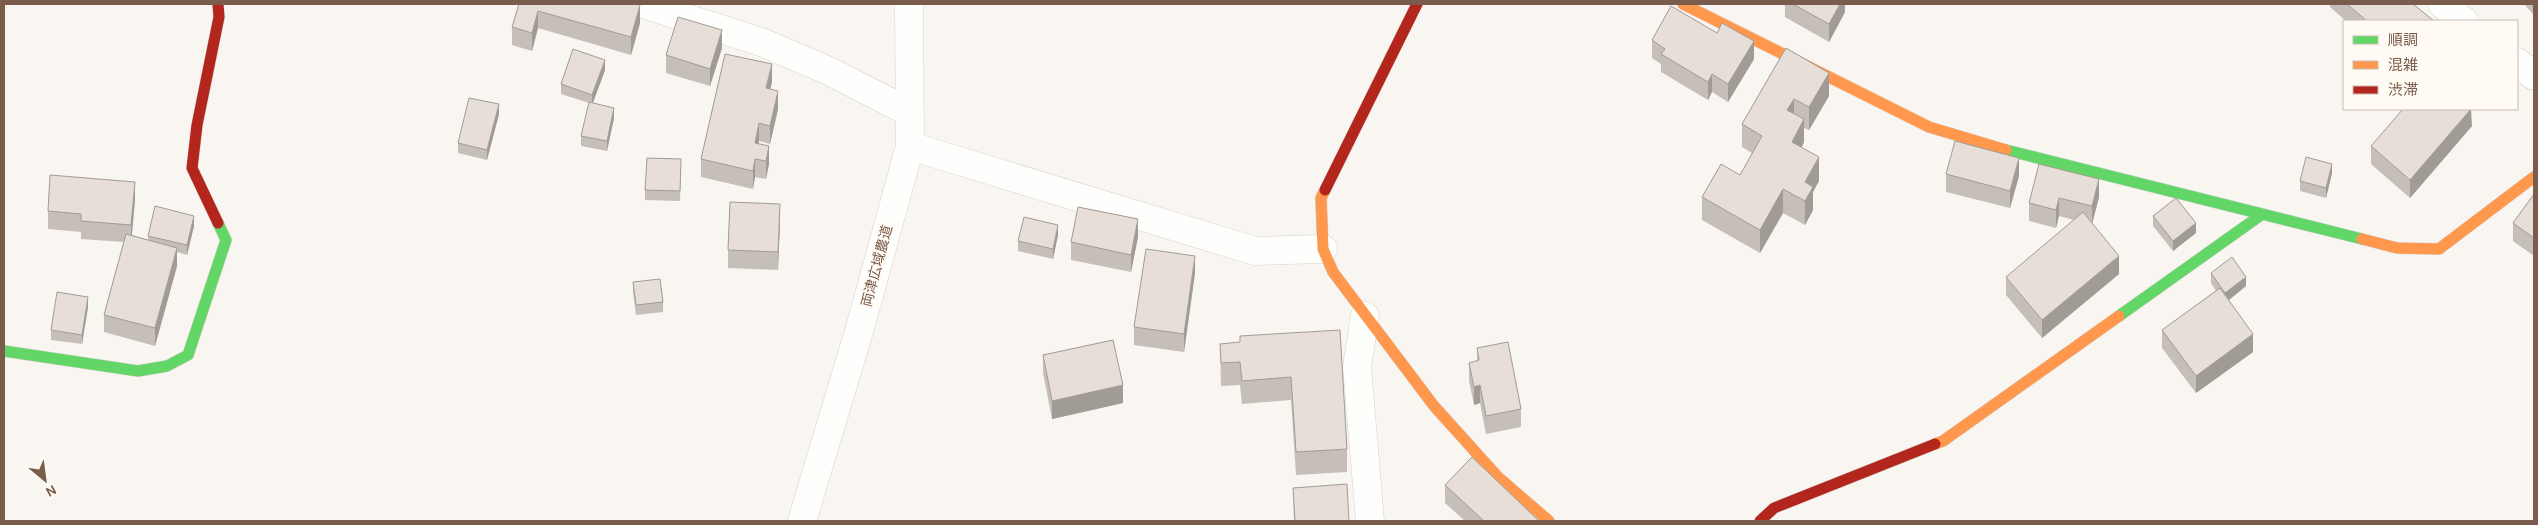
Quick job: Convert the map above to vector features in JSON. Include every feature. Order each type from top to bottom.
[{"type":"street","points":[[4,351],[138,371],[167,366],[188,354],[226,240],[192,168],[197,125],[219,17],[218,4]]},
{"type":"street","points":[[643,4],[764,43],[829,70],[909,112]]},
{"type":"street","name":"両津広域農道","points":[[802,521],[860,328],[910,146],[909,4]]},
{"type":"street","points":[[1417,4],[1322,198],[1323,249],[1333,272],[1447,420],[1498,477],[1549,521]]},
{"type":"street","points":[[1683,4],[1929,127],[2035,159],[2397,248],[2439,249],[2534,176]]},
{"type":"street","points":[[2442,4],[2463,20]]},
{"type":"street","points":[[2518,63],[2534,76]]},
{"type":"street","points":[[910,146],[1256,251],[1323,249]]},
{"type":"street","points":[[1760,521],[1774,508],[1942,441],[2261,215]]},
{"type":"street","points":[[1366,316],[1357,367],[1370,521]]},
{"type":"building","points":[[519,4],[640,5],[631,37],[538,11],[532,33],[512,27]]},
{"type":"building","points":[[1793,4],[1840,4],[1829,24]]},
{"type":"building","points":[[2347,4],[2413,4],[2433,20],[2366,20]]},
{"type":"building","points":[[1671,6],[1717,33],[1722,23],[1754,41],[1728,84],[1712,74],[1708,82],[1661,54],[1665,49],[1652,40]]},
{"type":"building","points":[[678,17],[722,30],[710,69],[666,55]]},
{"type":"building","points":[[1786,48],[1829,73],[1809,107],[1794,99],[1787,110],[1804,119],[1792,142],[1819,157],[1805,182],[1813,187],[1805,201],[1783,189],[1760,230],[1702,197],[1721,164],[1740,175],[1762,136],[1742,124]]},
{"type":"building","points":[[573,49],[605,60],[592,95],[561,84]]},
{"type":"building","points":[[725,54],[772,64],[766,88],[778,91],[770,126],[759,123],[755,143],[769,146],[766,161],[755,159],[753,171],[701,159]]},
{"type":"building","points":[[469,98],[499,104],[487,150],[458,143]]},
{"type":"building","points":[[589,102],[614,108],[607,141],[581,136]]},
{"type":"building","points":[[2402,110],[2470,110],[2410,180],[2371,146]]},
{"type":"building","points":[[1955,141],[2019,158],[2010,191],[1946,174]]},
{"type":"building","points":[[2306,157],[2332,164],[2326,188],[2300,181]]},
{"type":"building","points":[[647,158],[681,159],[680,191],[645,190]]},
{"type":"building","points":[[2039,164],[2099,179],[2092,206],[2059,198],[2056,210],[2029,203]]},
{"type":"building","points":[[50,175],[135,182],[131,225],[81,221],[81,214],[48,211]]},
{"type":"building","points":[[2534,194],[2534,238],[2513,223]]},
{"type":"building","points":[[2176,198],[2196,223],[2173,241],[2153,216]]},
{"type":"building","points":[[730,202],[780,204],[778,252],[728,250]]},
{"type":"building","points":[[155,206],[194,216],[187,245],[148,236]]},
{"type":"building","points":[[1078,207],[1138,219],[1131,255],[1071,242]]},
{"type":"building","points":[[2083,212],[2119,256],[2042,320],[2006,277]]},
{"type":"building","points":[[1024,217],[1058,225],[1053,249],[1018,241]]},
{"type":"building","points":[[126,234],[177,248],[155,328],[104,315]]},
{"type":"building","points":[[1146,249],[1195,256],[1184,334],[1134,327]]},
{"type":"building","points":[[2232,257],[2246,277],[2225,293],[2211,273]]},
{"type":"building","points":[[660,279],[663,302],[636,305],[633,282]]},
{"type":"building","points":[[2220,288],[2253,334],[2196,376],[2162,330]]},
{"type":"building","points":[[57,292],[88,297],[82,335],[51,330]]},
{"type":"building","points":[[1340,330],[1347,449],[1296,452],[1291,377],[1242,381],[1240,362],[1221,363],[1220,344],[1240,342],[1240,336]]},
{"type":"building","points":[[1113,340],[1123,385],[1052,401],[1043,355]]},
{"type":"building","points":[[1508,342],[1521,409],[1486,416],[1480,385],[1474,387],[1469,363],[1479,360],[1477,348]]},
{"type":"building","points":[[1472,457],[1539,521],[1484,521],[1445,485]]},
{"type":"building","points":[[1347,484],[1349,521],[1295,521],[1293,488]]},
{"type":"traffic: fast","points":[[2006,150],[2362,239]]},
{"type":"traffic: fast","points":[[2119,316],[2261,215]]},
{"type":"traffic: fast","points":[[4,351],[138,371],[167,366],[188,355],[226,240],[218,223]]},
{"type":"traffic: slow","points":[[1683,4],[1929,127],[2006,150]]},
{"type":"traffic: slow","points":[[2362,239],[2397,248],[2439,249],[2534,177]]},
{"type":"traffic: slow","points":[[1325,190],[1321,198],[1323,249],[1333,272],[1434,406],[1498,477],[1549,521]]},
{"type":"traffic: slow","points":[[1935,444],[1943,441],[2119,316]]},
{"type":"traffic: jam","points":[[218,4],[219,17],[197,125],[192,168],[218,223]]},
{"type":"traffic: jam","points":[[1325,190],[1417,4]]},
{"type":"traffic: jam","points":[[1760,521],[1774,508],[1935,444]]}]
